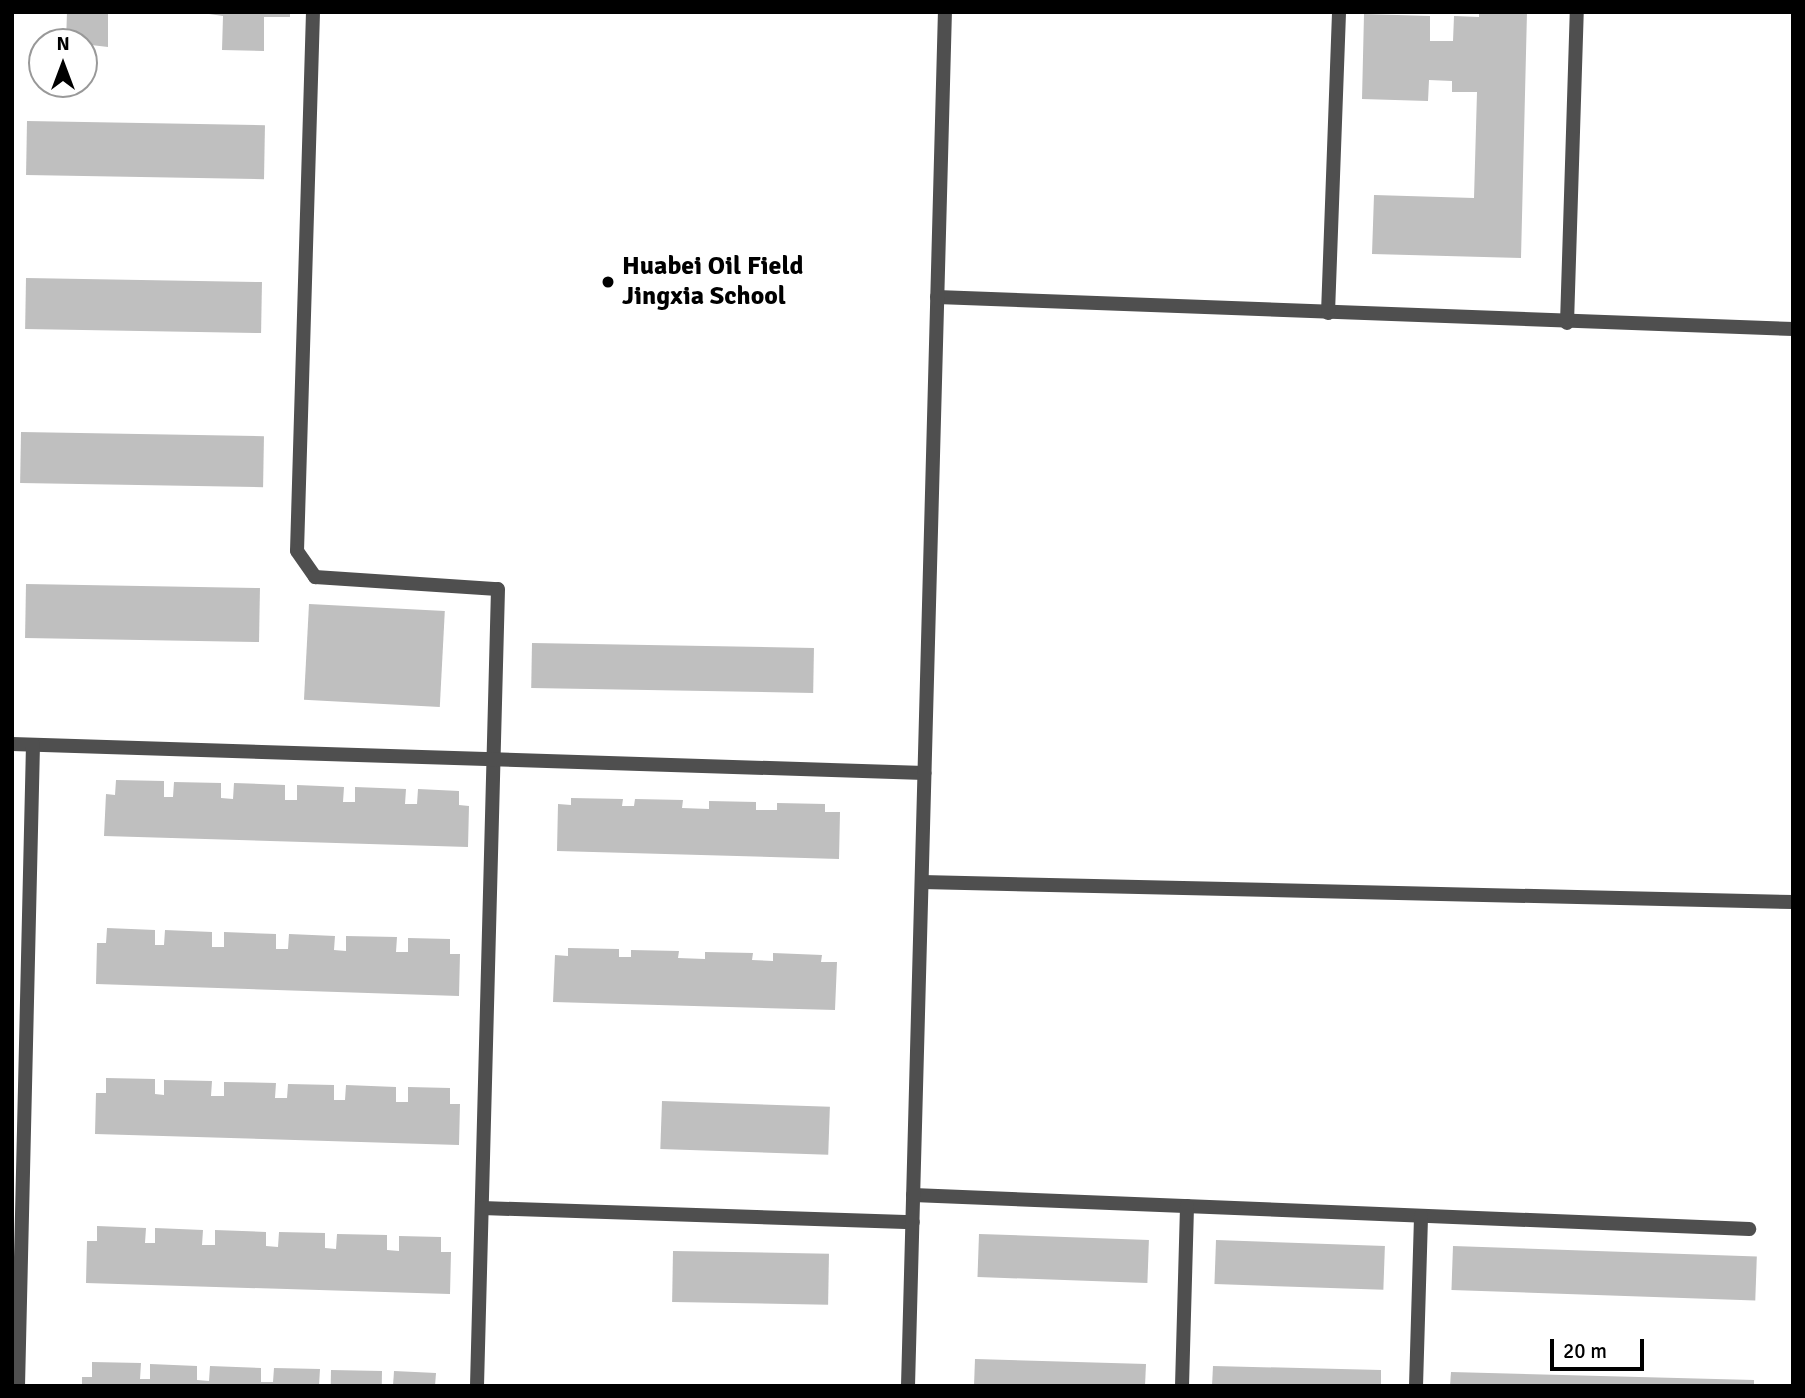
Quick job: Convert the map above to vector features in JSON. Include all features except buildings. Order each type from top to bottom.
[{"type":"lane","points":[[313,12],[297,551],[315,577],[498,589],[477,1386]]},
{"type":"lane","points":[[908,1386],[945,12]]},
{"type":"lane","points":[[1328,313],[1339,12]]},
{"type":"lane","points":[[1567,323],[1577,12]]},
{"type":"lane","points":[[937,297],[1567,323],[1793,329]]},
{"type":"lane","points":[[12,744],[925,773]]},
{"type":"lane","points":[[18,1386],[33,744]]},
{"type":"lane","points":[[922,882],[1793,902]]},
{"type":"lane","points":[[914,1195],[1749,1229]]},
{"type":"lane","points":[[1182,1386],[1187,1206]]},
{"type":"lane","points":[[482,1208],[913,1222]]},
{"type":"lane","points":[[1416,1386],[1420,1216]]},
{"type":"place","name":"Huabei Oil Field Jingxia School","points":[[608,282]]}]
